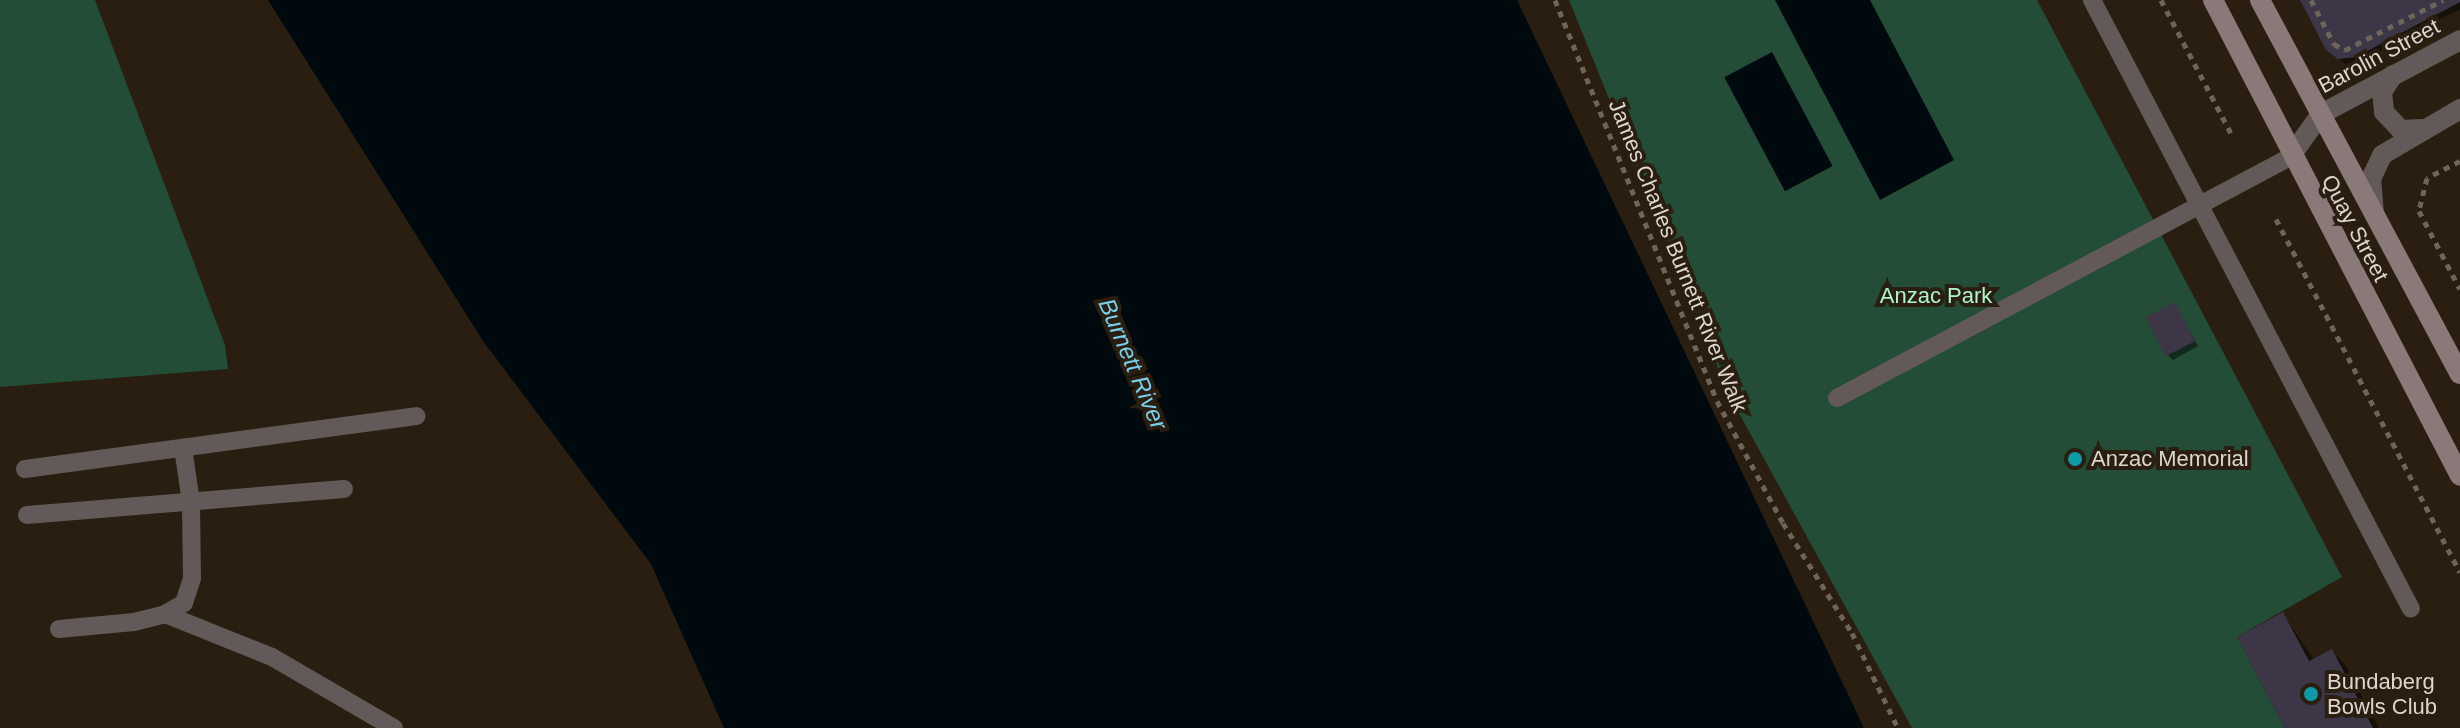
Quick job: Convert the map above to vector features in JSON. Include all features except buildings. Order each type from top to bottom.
[{"type":"main road","name":"Quay Street","points":[[2213,0],[2290,157],[2460,476]]},
{"type":"main road","name":"Quay Street","points":[[2260,0],[2460,374]]},
{"type":"street","name":"Barolin Street","points":[[2321,114],[2460,40]]},
{"type":"street","points":[[2393,75],[2382,92],[2384,112],[2401,130],[2422,129]]},
{"type":"street","points":[[2375,215],[2371,179],[2382,155],[2460,109]]},
{"type":"street","points":[[2290,157],[2321,114]]},
{"type":"lane","points":[[2092,0],[2411,609]]},
{"type":"lane","points":[[1837,398],[2199,209],[2290,157]]},
{"type":"lane","points":[[25,469],[416,416]]},
{"type":"lane","points":[[59,629],[165,614],[184,603],[192,578],[191,502],[183,448]]},
{"type":"lane","points":[[27,515],[344,489]]},
{"type":"lane","points":[[165,614],[272,657],[394,728]]},
{"type":"path","name":"James Charles Burnett River Walk","points":[[1555,0],[1717,401],[1783,523],[1852,633],[1898,728]]},
{"type":"path","points":[[2161,0],[2233,137]]},
{"type":"path","points":[[2311,0],[2334,44],[2345,50],[2443,0]]},
{"type":"path","points":[[2460,161],[2427,178],[2419,211],[2460,289]]},
{"type":"path","points":[[2276,219],[2460,572]]},
{"type":"green space","points":[[0,0],[95,0],[225,345],[228,369],[0,387]]},
{"type":"green space","name":"Anzac Park","points":[[1569,0],[2037,0],[2342,577],[2237,637],[2285,728],[1912,728],[1729,395]]},
{"type":"water","name":"Burnett River","points":[[268,0],[1517,0],[1864,728],[724,728],[651,564],[483,341]]},
{"type":"water","points":[[1775,0],[1870,0],[1954,160],[1880,200]]},
{"type":"water","points":[[1772,52],[1833,166],[1785,191],[1724,77]]},
{"type":"place","name":"Anzac Memorial","points":[[2075,459]]},
{"type":"place","name":"Bundaberg Bowls Club","points":[[2311,694]]}]
